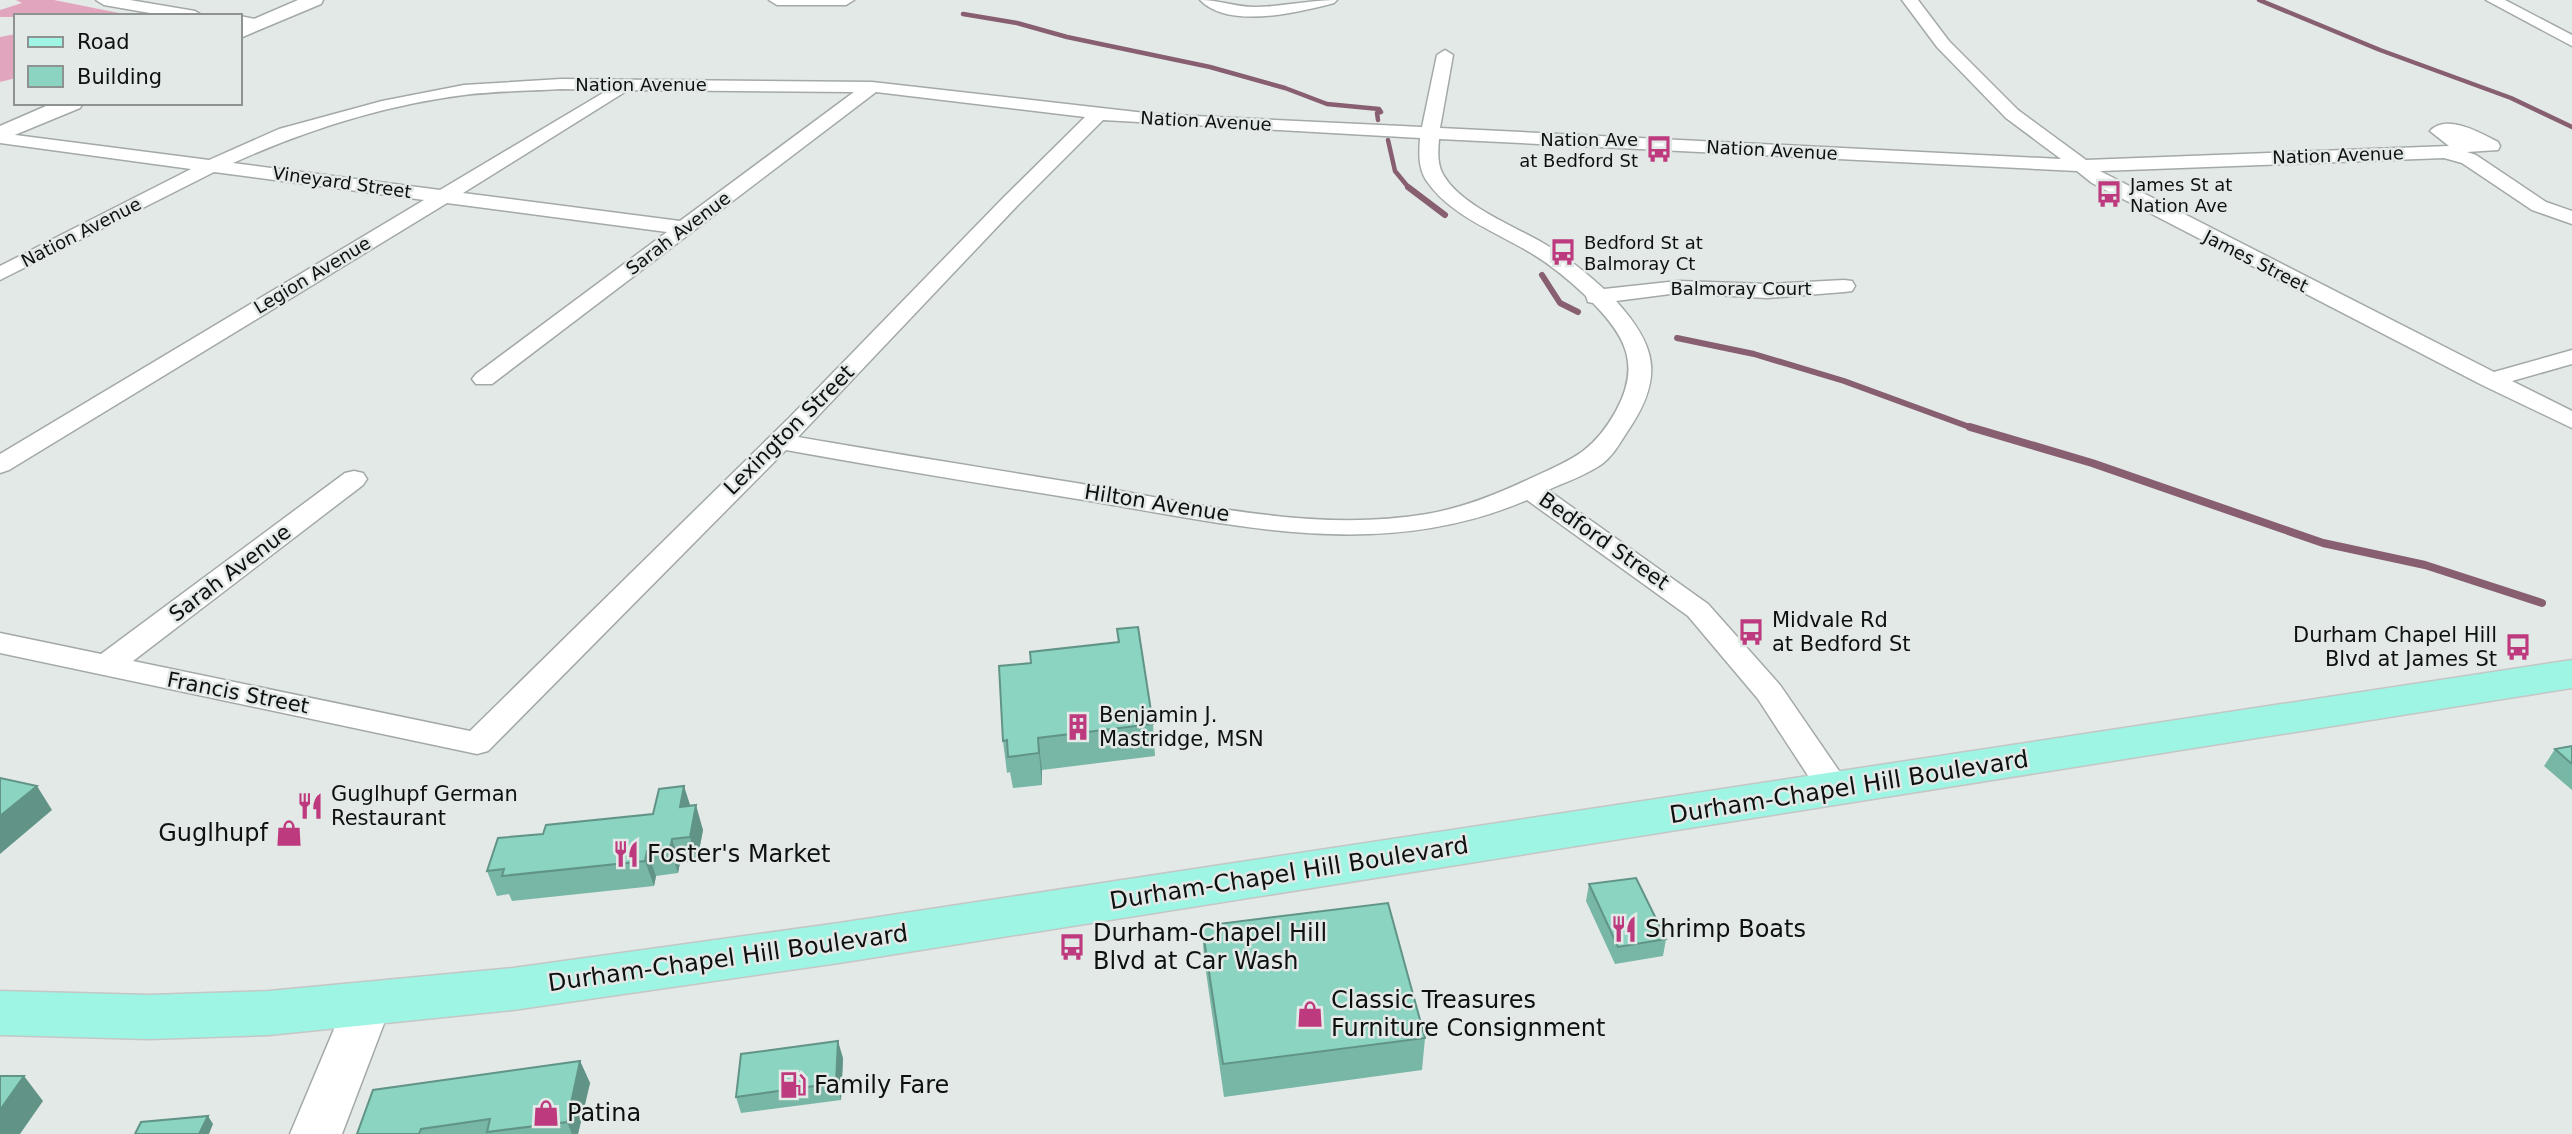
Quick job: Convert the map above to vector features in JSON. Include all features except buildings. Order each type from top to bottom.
[{"type":"main road","name":"Durham-Chapel Hill Boulevard","points":[[0,1013],[149,1017],[269,1013],[513,989],[839,943],[2572,674]]},
{"type":"street","points":[[104,0],[184,14]]},
{"type":"street","points":[[249,23],[314,0]]},
{"type":"street","points":[[777,0],[846,0]]},
{"type":"street","points":[[1208,0],[1226,9],[1250,13],[1329,0]]},
{"type":"street","name":"James Street","points":[[1910,0],[1943,44],[2012,114],[2081,166],[2145,204],[2572,421]]},
{"type":"street","points":[[2494,0],[2572,41]]},
{"type":"street","name":"Bedford Street","points":[[1445,55],[1429,163],[1448,194],[1548,255],[1596,297],[1617,317],[1637,347],[1641,366],[1635,401],[1599,453],[1531,490],[1698,610],[1769,692],[1835,789]]},
{"type":"street","name":"Nation Avenue","points":[[0,274],[213,165],[299,128],[430,96],[526,85],[872,87],[982,97],[1099,114],[2081,166],[2457,150],[2539,206],[2572,218]]},
{"type":"street","name":"Legion Avenue","points":[[0,465],[619,90],[623,85]]},
{"type":"street","name":"Sarah Avenue","points":[[484,379],[872,87]]},
{"type":"street","points":[[0,136],[68,105]]},
{"type":"street","name":"Lexington Street","points":[[477,743],[780,441],[1000,212],[1099,114]]},
{"type":"street","name":"Vineyard Street","points":[[0,136],[684,228]]},
{"type":"street","name":"Balmoray Court","points":[[1596,297],[1678,287],[1767,291],[1844,286]]},
{"type":"street","points":[[2490,380],[2572,358]]},
{"type":"street","name":"Hilton Avenue","points":[[780,441],[1194,510],[1305,525],[1340,527],[1421,523],[1451,517],[1531,490]]},
{"type":"street","name":"Sarah Avenue","points":[[106,666],[354,479]]},
{"type":"street","name":"Francis Street","points":[[0,643],[477,743]]},
{"type":"street","points":[[316,1134],[367,1005]]},
{"type":"shaded area","points":[[16,0],[54,0],[124,14],[14,14],[14,17],[0,17],[0,10],[22,3]]},
{"type":"shaded area","points":[[14,34],[14,78],[0,82],[0,37]]},
{"type":"waterway","points":[[2259,0],[2380,50],[2511,98],[2572,127]]},
{"type":"waterway","points":[[963,14],[1017,23],[1067,37],[1210,67],[1285,88],[1327,104],[1379,109],[1381,112],[1377,113],[1378,120]]},
{"type":"waterway","points":[[1388,140],[1395,171],[1408,187]]},
{"type":"waterway","points":[[1408,187],[1445,215]]},
{"type":"waterway","points":[[1542,275],[1560,303],[1578,312]]},
{"type":"waterway","points":[[1677,338],[1754,354],[1844,381],[1975,429]]},
{"type":"waterway","points":[[1970,427],[2092,463],[2323,543],[2425,565],[2542,603]]},
{"type":"place","name":"Nation Ave at Bedford St","points":[[1659,149]]},
{"type":"place","name":"James St at Nation Ave","points":[[2109,194]]},
{"type":"place","name":"Bedford St at Balmoray Ct","points":[[1563,252]]},
{"type":"place","name":"Midvale Rd at Bedford St","points":[[1751,632]]},
{"type":"place","name":"Durham Chapel Hill Blvd at James St","points":[[2518,647]]},
{"type":"place","name":"Benjamin J. Mastridge, MSN","points":[[1078,727]]},
{"type":"place","name":"Guglhupf German Restaurant","points":[[310,806]]},
{"type":"place","name":"Guglhupf","points":[[289,833]]},
{"type":"place","name":"Foster's Market","points":[[626,854]]},
{"type":"place","name":"Shrimp Boats","points":[[1624,929]]},
{"type":"place","name":"Durham-Chapel Hill Blvd at Car Wash","points":[[1072,947]]},
{"type":"place","name":"Classic Treasures Furniture Consignment","points":[[1310,1014]]},
{"type":"place","name":"Family Fare","points":[[793,1085]]},
{"type":"place","name":"Patina","points":[[546,1113]]}]
